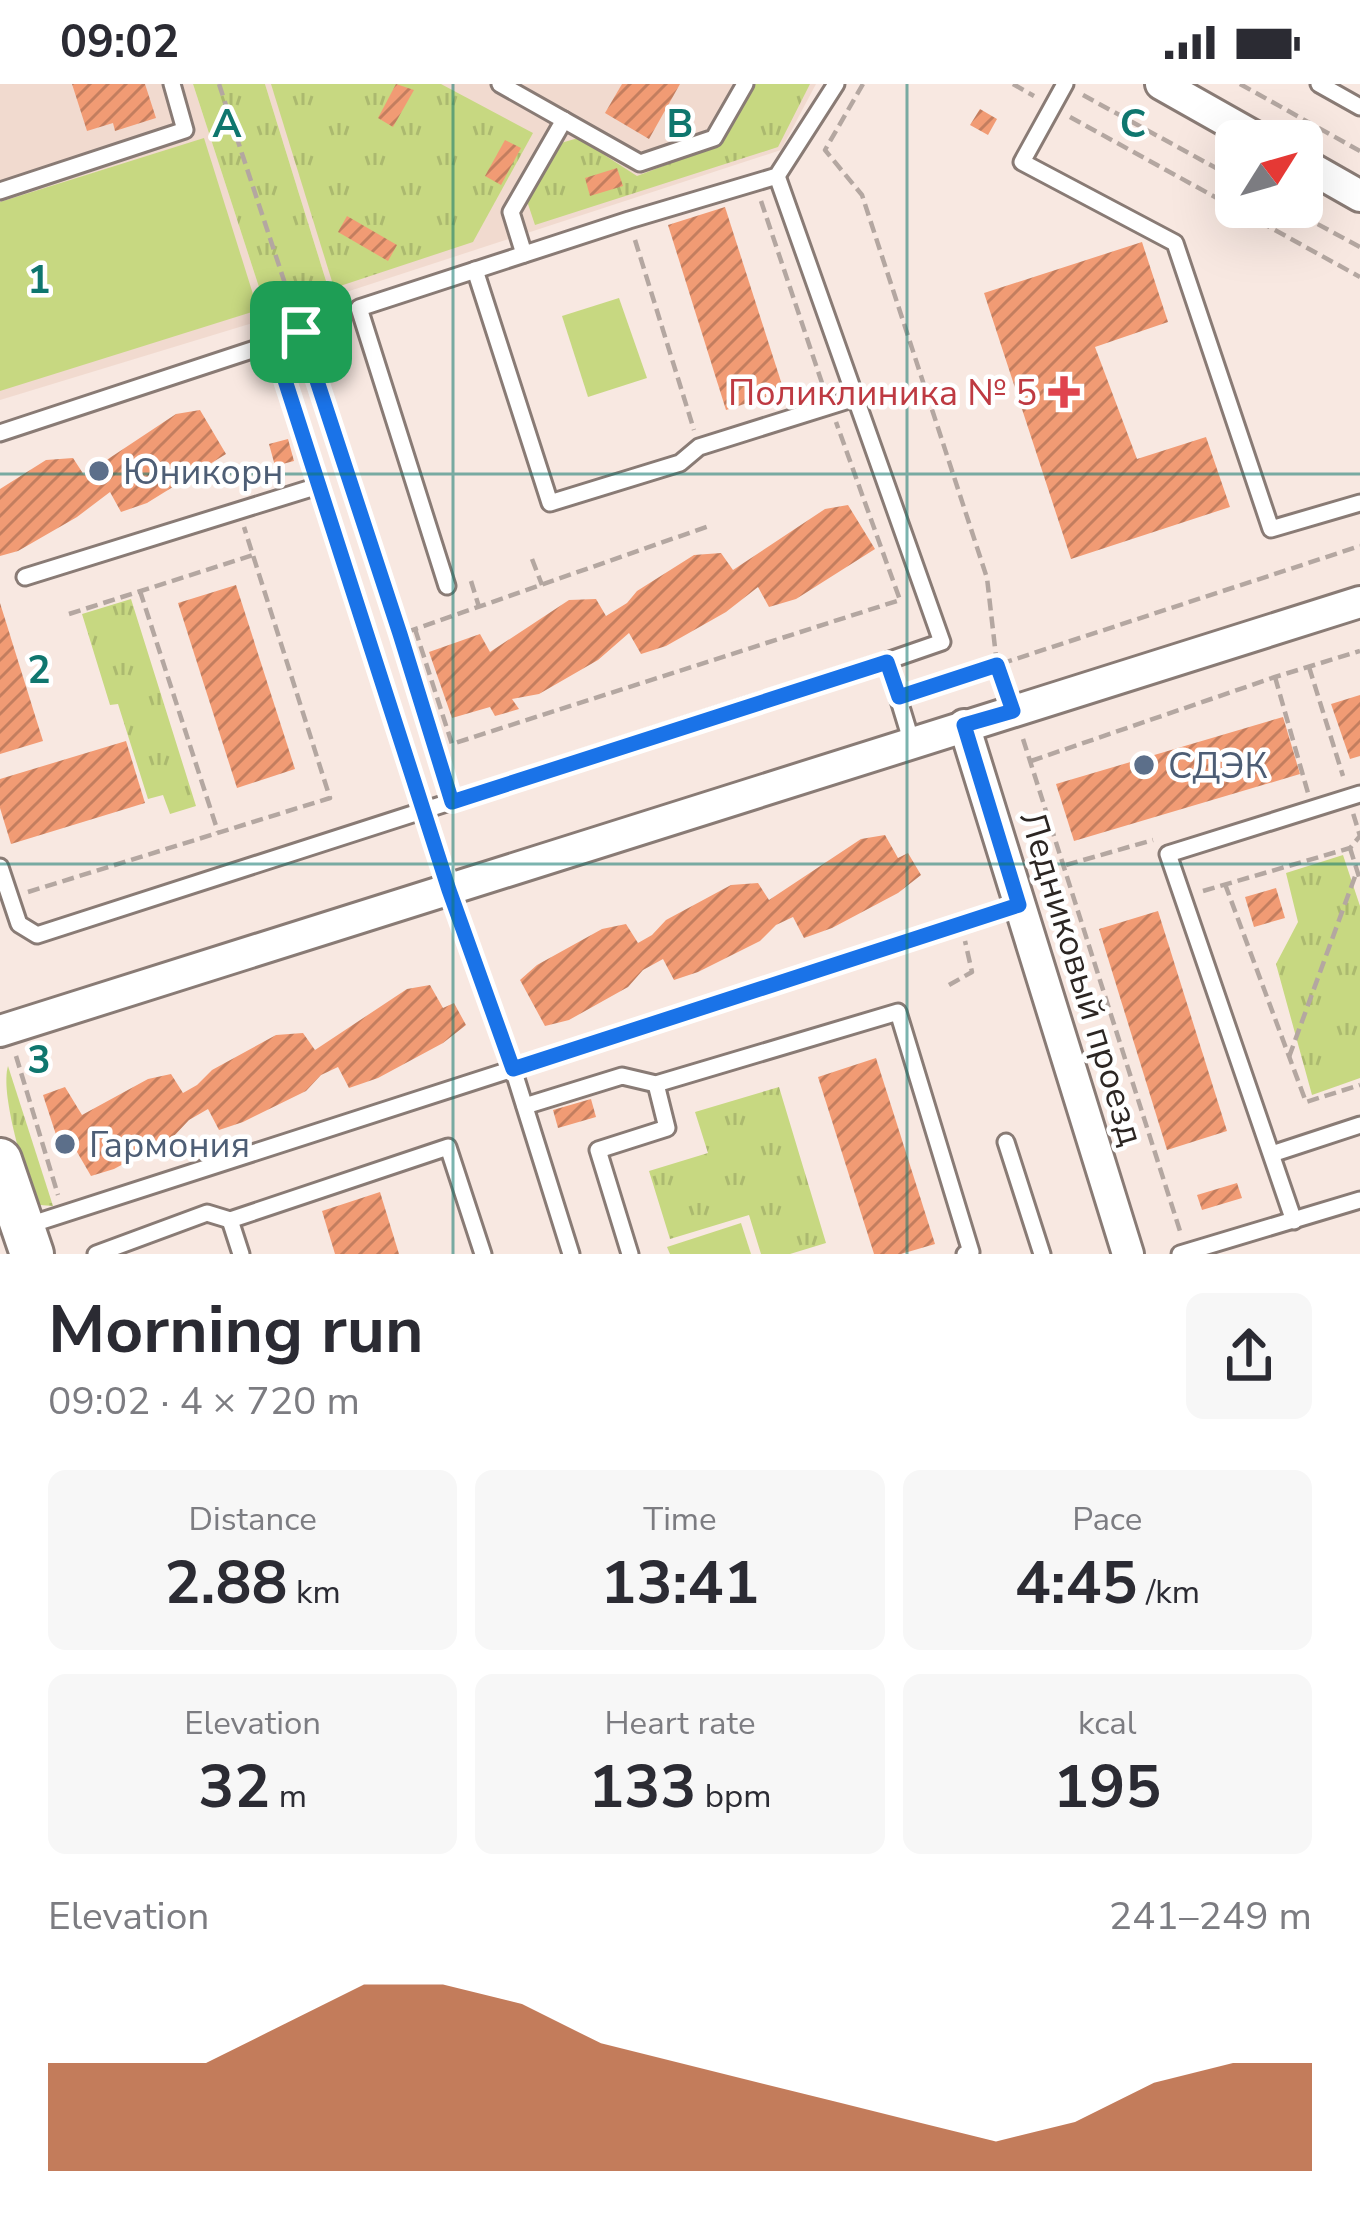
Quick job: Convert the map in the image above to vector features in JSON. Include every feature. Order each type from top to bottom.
[{"type":"street","points":[[1161,84],[1225,120]]},
{"type":"street","points":[[1323,175],[1360,196]]},
{"type":"street","points":[[4,1030],[1360,602]]},
{"type":"street","name":"Ледниковый проезд","points":[[964,725],[1128,1254]]},
{"type":"street","points":[[0,1160],[27,1240]]},
{"type":"lane","points":[[0,190],[185,130],[172,84]]},
{"type":"lane","points":[[500,84],[640,163],[714,138],[746,84]]},
{"type":"lane","points":[[447,586],[359,308],[777,176],[836,84]]},
{"type":"lane","points":[[1319,84],[1360,107]]},
{"type":"lane","points":[[1065,85],[1022,162],[1175,243],[1270,529],[1360,503]]},
{"type":"lane","points":[[524,254],[511,212],[564,120]]},
{"type":"lane","points":[[0,866],[19,924],[37,935],[942,642],[777,176]]},
{"type":"lane","points":[[475,270],[550,503],[680,463],[699,447],[856,398]]},
{"type":"lane","points":[[0,433],[273,343],[572,1254]]},
{"type":"lane","points":[[25,577],[318,486]]},
{"type":"lane","points":[[887,662],[912,743]]},
{"type":"lane","points":[[1294,1221],[1168,854],[1360,794]]},
{"type":"lane","points":[[27,1240],[64,1214],[1019,905]]},
{"type":"lane","points":[[525,1106],[622,1076],[656,1084],[898,1012],[971,1252],[965,1254]]},
{"type":"lane","points":[[629,1254],[598,1150],[667,1128],[656,1084]]},
{"type":"lane","points":[[1272,1154],[1360,1125]]},
{"type":"lane","points":[[1006,1142],[1042,1254]]},
{"type":"lane","points":[[96,1254],[207,1213],[230,1220],[448,1147],[483,1254]]},
{"type":"lane","points":[[1183,1253],[1360,1200]]},
{"type":"lane","points":[[230,1220],[241,1254]]},
{"type":"path","points":[[219,84],[452,802]]},
{"type":"path","points":[[863,84],[825,150],[862,195],[987,578],[997,665],[1183,1253]]},
{"type":"path","points":[[1013,84],[1360,277]]},
{"type":"path","points":[[1240,84],[1360,151]]},
{"type":"path","points":[[1065,85],[1215,167]]},
{"type":"path","points":[[415,629],[452,744],[900,600],[755,182]]},
{"type":"path","points":[[629,220],[699,447]]},
{"type":"path","points":[[1323,228],[1360,248]]},
{"type":"path","points":[[273,343],[301,332]]},
{"type":"path","points":[[10,898],[330,798],[239,511]]},
{"type":"path","points":[[400,634],[709,526]]},
{"type":"path","points":[[899,697],[1360,546]]},
{"type":"path","points":[[69,614],[253,555]]},
{"type":"path","points":[[532,559],[542,585]]},
{"type":"path","points":[[471,581],[479,607]]},
{"type":"path","points":[[140,591],[218,833]]},
{"type":"path","points":[[1031,761],[1360,651]]},
{"type":"path","points":[[1309,667],[1345,784]]},
{"type":"path","points":[[1275,677],[1309,795]]},
{"type":"path","points":[[1182,897],[1350,848],[1360,836],[1352,809],[1360,807]]},
{"type":"path","points":[[1350,848],[1360,880]]},
{"type":"path","points":[[1289,1058],[1357,871]]},
{"type":"path","points":[[1225,884],[1306,1102],[1360,1085]]},
{"type":"path","points":[[950,985],[972,972],[960,924]]},
{"type":"path","points":[[4,1030],[64,1214]]},
{"type":"shaded area","points":[[0,84],[193,84],[269,318],[0,400]]},
{"type":"shaded area","points":[[265,84],[816,84],[781,150],[331,297]]},
{"type":"green space","points":[[193,84],[265,84],[331,297],[269,318]]},
{"type":"green space","points":[[271,84],[441,84],[533,133],[473,242],[334,288]]},
{"type":"green space","points":[[753,84],[810,84],[778,147],[535,225],[527,201],[561,143],[578,138],[637,176],[718,145]]},
{"type":"green space","points":[[204,138],[258,310],[0,391],[0,202]]},
{"type":"green space","points":[[619,298],[647,378],[588,397],[562,316]]},
{"type":"green space","points":[[131,599],[196,806],[170,814],[163,795],[148,799],[118,704],[110,705],[82,614]]},
{"type":"green space","points":[[1343,855],[1360,906],[1360,1078],[1312,1095],[1276,964],[1298,922],[1286,873]]},
{"type":"green space","points":[[8,1066],[53,1206],[40,1205],[33,1198],[10,1111]]},
{"type":"green space","points":[[779,1087],[826,1243],[790,1254],[761,1254],[749,1215],[670,1239],[649,1171],[708,1153],[695,1112]]},
{"type":"green space","points":[[741,1223],[751,1254],[670,1254],[667,1247]]},
{"type":"building","points":[[72,84],[145,84],[156,118],[115,131],[113,123],[87,131]]},
{"type":"building","points":[[396,84],[414,90],[393,127],[378,118]]},
{"type":"building","points":[[622,84],[680,84],[649,139],[605,113]]},
{"type":"building","points":[[980,109],[997,119],[988,135],[970,125]]},
{"type":"building","points":[[505,140],[521,148],[501,185],[485,176]]},
{"type":"building","points":[[617,168],[623,186],[590,196],[585,178]]},
{"type":"building","points":[[725,207],[784,391],[726,410],[668,225]]},
{"type":"building","points":[[347,216],[397,245],[388,261],[338,232]]},
{"type":"building","name":"Поликлиника № 5","points":[[1142,242],[1168,322],[1095,347],[1137,459],[1206,437],[1230,507],[1071,559],[984,293]]},
{"type":"building","points":[[200,410],[226,454],[147,503],[121,512],[110,492],[77,517],[18,551],[0,556],[0,489],[46,460],[73,458],[84,475],[176,414]]},
{"type":"building","points":[[288,439],[294,461],[275,466],[269,444]]},
{"type":"building","points":[[848,505],[875,549],[796,599],[769,607],[758,587],[726,612],[666,646],[641,654],[629,633],[598,660],[539,694],[512,699],[519,709],[495,716],[490,707],[452,718],[429,652],[480,634],[490,652],[569,600],[596,599],[606,616],[694,555],[721,553],[733,570],[825,509]]},
{"type":"building","points":[[236,585],[295,769],[237,788],[178,603]]},
{"type":"building","points":[[0,603],[43,741],[0,754]]},
{"type":"building","points":[[1360,695],[1360,756],[1350,759],[1331,704]]},
{"type":"building","points":[[1283,717],[1300,774],[1074,841],[1056,784]]},
{"type":"building","points":[[126,741],[145,803],[11,844],[0,808],[0,779]]},
{"type":"building","points":[[885,835],[898,858],[908,853],[921,875],[898,893],[832,928],[804,938],[793,917],[760,941],[674,980],[663,959],[643,970],[628,987],[569,1020],[545,1026],[520,980],[537,965],[602,929],[626,924],[638,943],[666,920],[731,885],[758,883],[769,900],[861,839]]},
{"type":"building","points":[[1276,888],[1285,918],[1254,927],[1245,897]]},
{"type":"building","points":[[1158,911],[1227,1131],[1167,1150],[1099,929]]},
{"type":"building","points":[[430,985],[443,1008],[454,1003],[466,1025],[378,1078],[349,1088],[338,1067],[321,1075],[306,1091],[219,1130],[208,1109],[173,1137],[91,1176],[73,1145],[61,1150],[43,1095],[65,1087],[82,1115],[148,1079],[171,1074],[183,1093],[212,1070],[276,1035],[303,1033],[315,1050],[407,989]]},
{"type":"building","points":[[876,1058],[935,1244],[901,1254],[874,1254],[818,1077]]},
{"type":"building","points":[[591,1099],[596,1117],[558,1128],[553,1110]]},
{"type":"building","points":[[1237,1183],[1242,1198],[1202,1210],[1197,1195]]},
{"type":"building","points":[[380,1192],[399,1254],[335,1254],[322,1211]]},
{"type":"place","name":"Поликлиника № 5","points":[[1064,392]]},
{"type":"place","name":"Юникорн","points":[[99,471]]},
{"type":"place","name":"СДЭК","points":[[1144,765]]},
{"type":"place","name":"Гармония","points":[[65,1144]]},
{"type":"route","points":[[301,332],[452,802],[887,662],[899,697],[997,665],[1013,711],[964,725],[1019,905],[513,1069],[449,890],[273,343],[301,332]]}]
